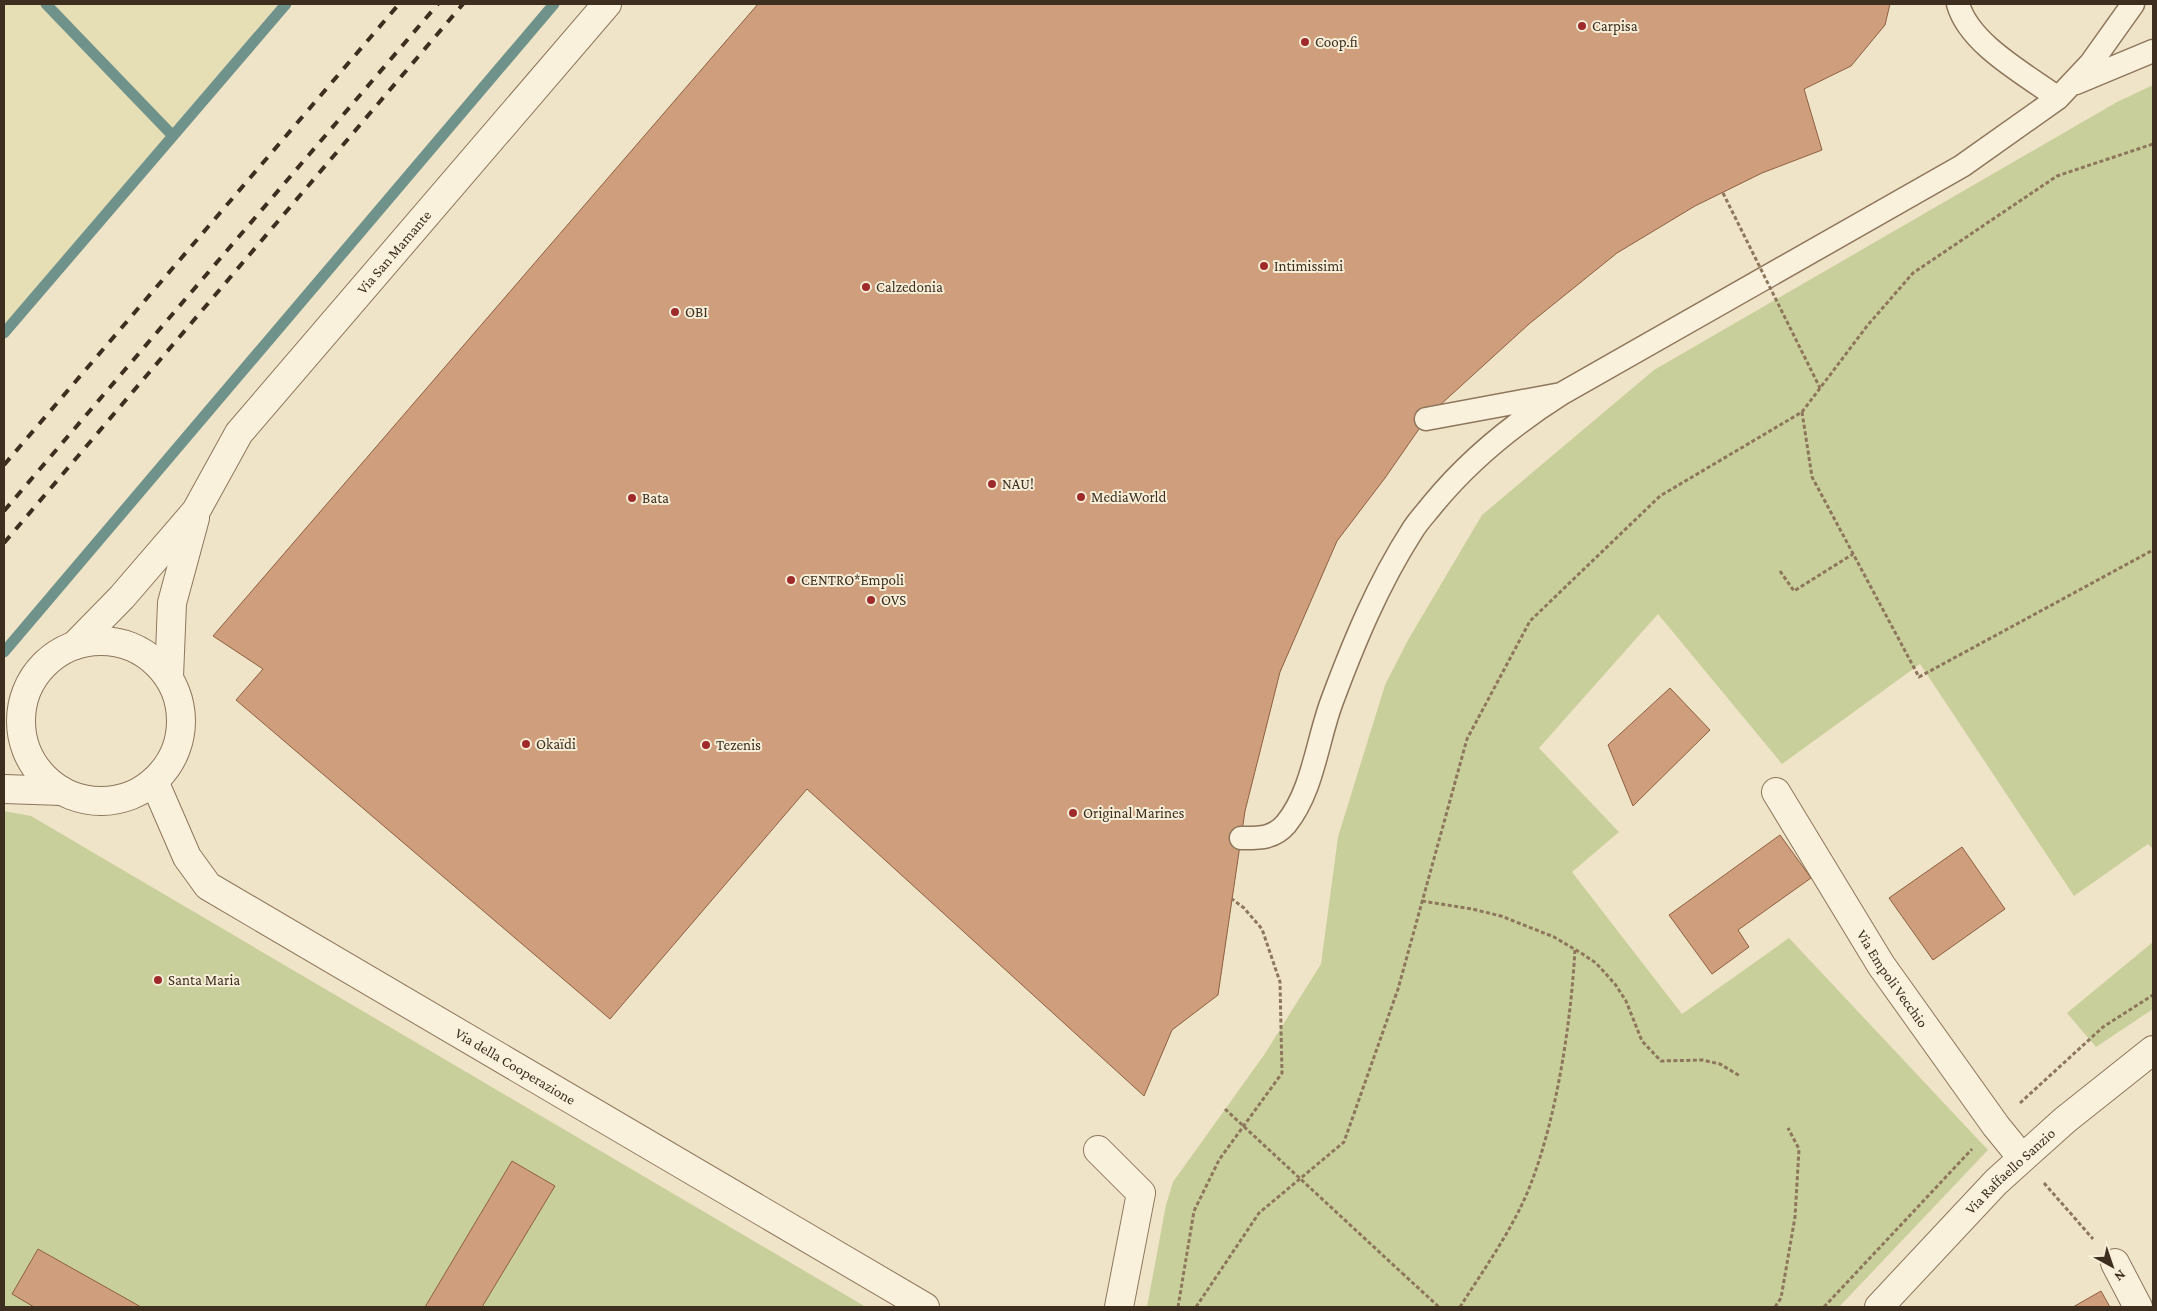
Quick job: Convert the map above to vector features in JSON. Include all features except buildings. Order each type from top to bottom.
[{"type":"street","name":"Via San Mamante","points":[[196,511],[239,433],[607,4]]},
{"type":"street","points":[[75,645],[102,640],[128,644],[151,658],[169,677],[180,705],[182,720],[178,743],[169,763],[154,781],[134,794],[110,800],[85,800],[62,791],[41,774],[26,751],[20,724],[24,698],[35,675],[53,657],[75,645],[122,597],[196,511]]},
{"type":"street","points":[[169,677],[172,603],[196,511]]},
{"type":"street","points":[[4,719],[24,698]]},
{"type":"street","name":"Via della Cooperazione","points":[[154,781],[187,857],[208,886],[925,1307]]},
{"type":"street","points":[[4,789],[62,791]]},
{"type":"street","name":"Via Empoli Vecchio","points":[[1776,792],[1881,965],[1996,1126],[2022,1158]]},
{"type":"street","name":"Via Raffaello Sanzio","points":[[1879,1307],[1996,1182],[2065,1120],[2153,1050]]},
{"type":"street","points":[[1098,1150],[1141,1194],[1119,1307]]},
{"type":"street","points":[[2115,1263],[2138,1307]]},
{"type":"lane","points":[[1958,4],[1961,14],[1981,42],[2065,91]]},
{"type":"lane","points":[[2091,63],[2115,4]]},
{"type":"lane","points":[[1241,838],[1262,839],[1274,834],[1284,826],[1296,809],[1331,703],[1372,600],[1413,529],[1449,485],[1484,450],[1512,427],[1561,394],[1962,166],[2065,91],[2091,63],[2133,4]]},
{"type":"lane","points":[[2065,91],[2153,51]]},
{"type":"lane","points":[[1426,419],[1561,394]]},
{"type":"path","points":[[1196,1307],[1259,1212],[1344,1142],[1398,989],[1467,739],[1530,621],[1660,496],[1802,412],[1868,326],[1913,273],[2057,176],[2153,144]]},
{"type":"path","points":[[1723,193],[1820,388]]},
{"type":"path","points":[[1802,412],[1812,477],[1919,677],[2153,550]]},
{"type":"path","points":[[1780,571],[1794,591],[1853,554]]},
{"type":"path","points":[[1178,1307],[1194,1211],[1219,1160],[1282,1073],[1280,982],[1262,929],[1244,908],[1232,899]]},
{"type":"path","points":[[1422,901],[1501,916],[1554,937],[1596,963],[1615,984],[1626,1001],[1642,1041],[1661,1061],[1702,1060],[1720,1064],[1740,1076]]},
{"type":"path","points":[[1460,1307],[1506,1231],[1530,1186],[1552,1110],[1572,1000],[1575,949]]},
{"type":"path","points":[[1225,1109],[1438,1307]]},
{"type":"path","points":[[1776,1307],[1782,1298],[1795,1217],[1799,1149],[1788,1128]]},
{"type":"path","points":[[2022,1158],[2115,1263]]},
{"type":"shaded area","points":[[4,4],[278,4],[4,325]]},
{"type":"green space","points":[[2153,85],[2153,849],[2148,844],[2074,896],[1920,664],[1782,764],[1658,614],[1539,748],[1619,832],[1572,872],[1682,1014],[1789,938],[1988,1150],[1839,1307],[1147,1307],[1166,1205],[1173,1182],[1264,1055],[1321,964],[1338,837],[1385,685],[1408,640],[1482,515],[1654,370],[2117,102]]},
{"type":"green space","name":"Santa Maria","points":[[4,811],[31,816],[866,1307],[4,1307]]},
{"type":"green space","points":[[2153,942],[2153,1009],[2096,1047],[2067,1013]]},
{"type":"waterway","points":[[46,4],[173,136]]},
{"type":"waterway","points":[[4,333],[286,4]]},
{"type":"waterway","points":[[4,652],[554,4]]},
{"type":"railway","points":[[4,465],[399,4]]},
{"type":"railway","points":[[4,511],[438,4]]},
{"type":"railway","points":[[4,543],[463,4]]},
{"type":"place","name":"Carpisa","points":[[1582,26]]},
{"type":"place","name":"Coop.fi","points":[[1305,42]]},
{"type":"place","name":"Intimissimi","points":[[1264,266]]},
{"type":"place","name":"Calzedonia","points":[[866,287]]},
{"type":"place","name":"OBI","points":[[675,312]]},
{"type":"place","name":"NAU!","points":[[992,484]]},
{"type":"place","name":"MediaWorld","points":[[1081,497]]},
{"type":"place","name":"Bata","points":[[632,498]]},
{"type":"place","name":"CENTRO*Empoli","points":[[791,580]]},
{"type":"place","name":"OVS","points":[[871,600]]},
{"type":"place","name":"Okaïdi","points":[[526,744]]},
{"type":"place","name":"Tezenis","points":[[706,745]]},
{"type":"place","name":"Original Marines","points":[[1073,813]]},
{"type":"place","name":"Santa Maria","points":[[158,980]]}]
